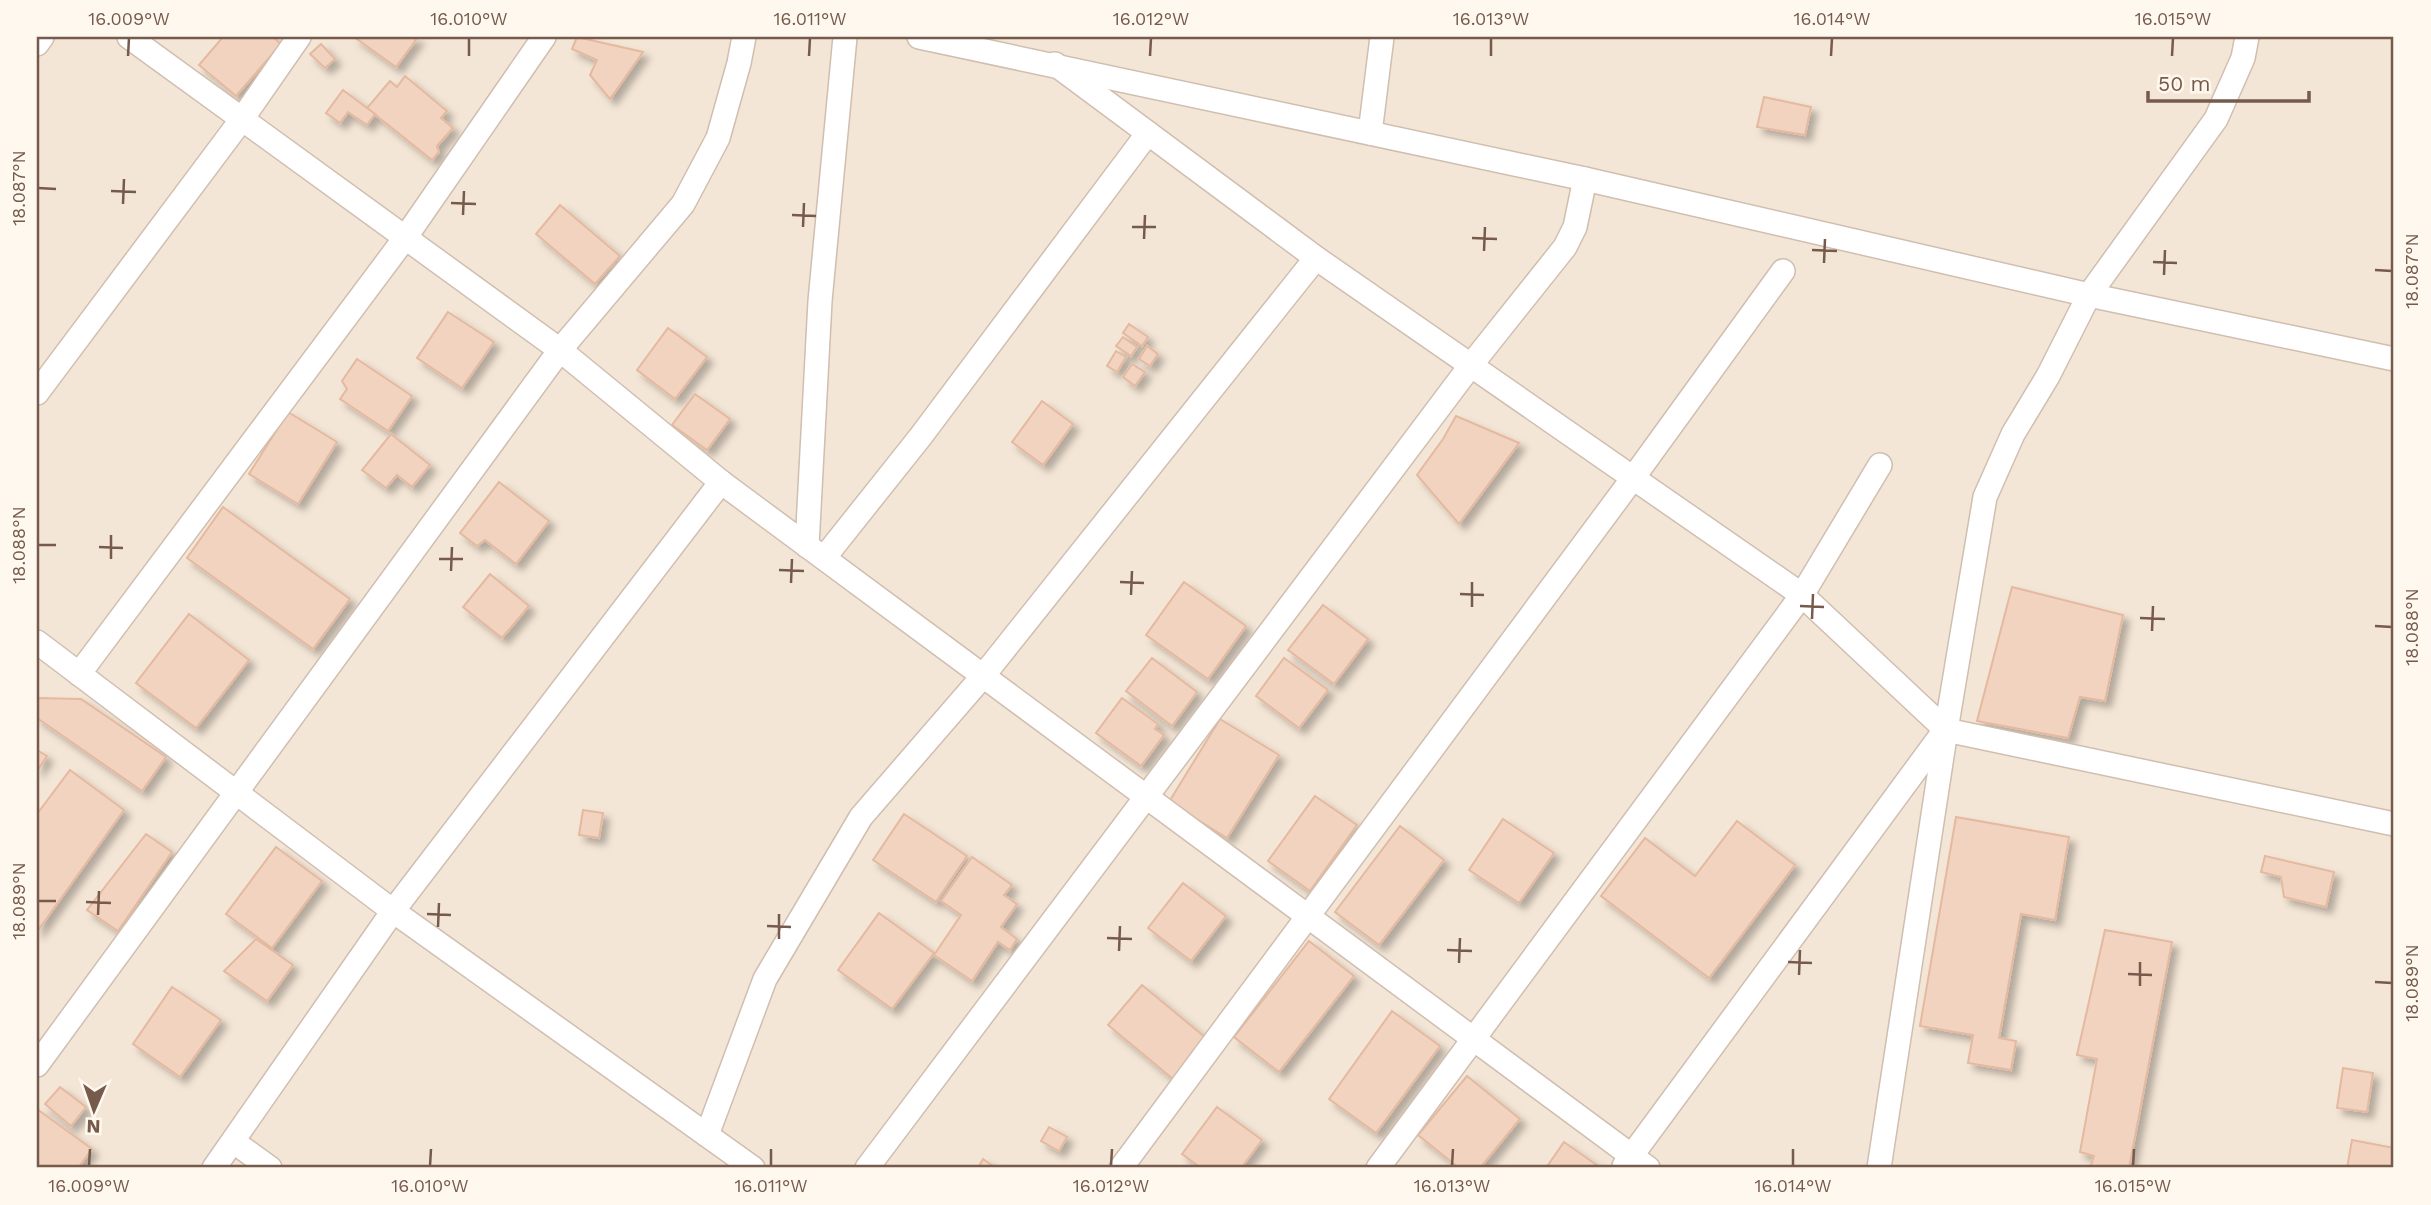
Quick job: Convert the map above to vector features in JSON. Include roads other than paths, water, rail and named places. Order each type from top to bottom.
[{"type":"street","points":[[37,44],[42,37]]},
{"type":"street","points":[[129,37],[560,350],[721,482],[1475,1040],[1634,1164],[1945,730]]},
{"type":"street","points":[[37,393],[242,119],[299,37]]},
{"type":"street","points":[[79,674],[405,237],[544,37]]},
{"type":"street","points":[[37,1065],[560,350],[683,204],[718,138],[744,37]]},
{"type":"street","points":[[816,552],[820,301],[845,37]]},
{"type":"street","points":[[919,37],[1585,179],[2089,295],[2394,359]]},
{"type":"street","points":[[1370,133],[1382,37]]},
{"type":"street","points":[[1882,1168],[1945,730],[1985,497],[2013,434],[2048,376],[2089,295],[2216,119],[2243,58],[2248,37]]},
{"type":"street","points":[[1055,64],[1316,258],[1802,595],[1945,730],[2394,824]]},
{"type":"street","points":[[816,552],[921,436],[1148,133]]},
{"type":"street","points":[[867,1168],[1471,365],[1564,247],[1575,227],[1585,179]]},
{"type":"street","points":[[707,1135],[765,979],[861,817],[983,676],[1316,258]]},
{"type":"street","points":[[1121,1168],[1633,478],[1783,271]]},
{"type":"street","points":[[1378,1168],[1802,595],[1880,465]]},
{"type":"street","points":[[214,1168],[393,911],[721,482]]},
{"type":"street","points":[[37,642],[393,911],[753,1168]]},
{"type":"street","points":[[234,1142],[270,1168]]}]
